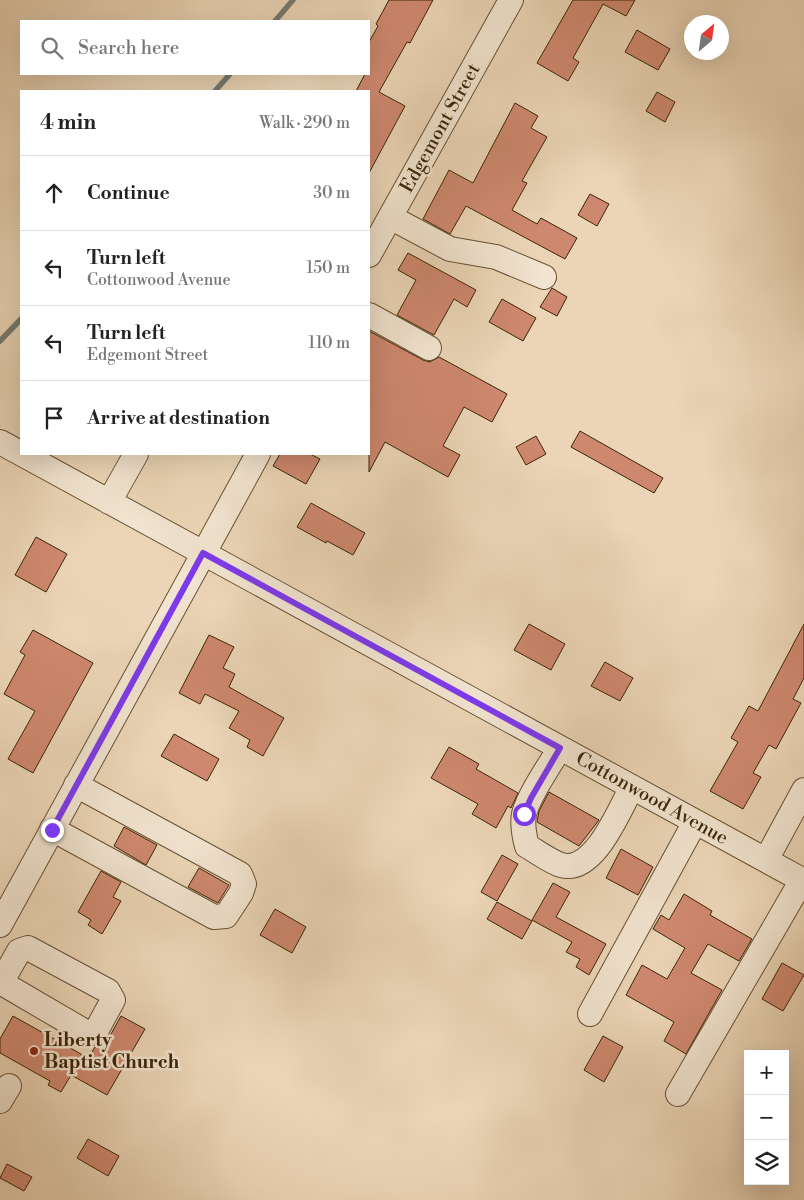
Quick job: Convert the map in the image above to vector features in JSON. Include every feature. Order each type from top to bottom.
[{"type":"street","name":"Edgemont Street","points":[[370,253],[511,0]]},
{"type":"street","points":[[390,217],[450,249],[496,257],[544,277]]},
{"type":"street","points":[[370,316],[429,348]]},
{"type":"street","name":"Cottonwood Avenue","points":[[0,442],[20,453]]},
{"type":"street","name":"Cottonwood Avenue","points":[[24,455],[803,880]]},
{"type":"street","points":[[109,502],[135,455]]},
{"type":"street","points":[[0,925],[257,455]]},
{"type":"street","points":[[560,748],[531,798],[524,814],[523,829],[527,846],[561,866],[577,865],[592,856],[604,839],[632,787]]},
{"type":"street","points":[[52,830],[214,917],[226,916],[241,894],[244,884],[240,874],[76,785]]},
{"type":"street","points":[[766,860],[804,790]]},
{"type":"street","points":[[590,1014],[695,822]]},
{"type":"street","points":[[678,1094],[803,880]]},
{"type":"building","points":[[389,0],[433,0],[410,43],[407,42],[379,92],[405,106],[370,171],[370,90],[357,90],[364,75],[370,75],[370,40],[378,26],[376,24]]},
{"type":"building","points":[[573,0],[635,0],[626,16],[603,4],[573,58],[579,62],[568,81],[537,63]]},
{"type":"building","points":[[637,30],[670,49],[658,70],[625,52]]},
{"type":"building","points":[[657,92],[675,102],[665,122],[646,111]]},
{"type":"building","points":[[515,103],[538,116],[531,128],[547,137],[522,181],[527,183],[512,210],[537,224],[541,218],[577,238],[565,259],[466,206],[450,234],[423,219],[449,170],[473,183]]},
{"type":"building","points":[[590,194],[609,204],[597,226],[578,215]]},
{"type":"building","points":[[408,253],[476,290],[467,307],[454,299],[434,335],[397,315],[416,280],[398,270]]},
{"type":"building","points":[[552,288],[567,297],[557,316],[540,307]]},
{"type":"building","points":[[502,299],[536,318],[523,341],[489,322]]},
{"type":"building","points":[[370,332],[423,360],[430,362],[439,357],[507,394],[492,422],[464,407],[443,446],[460,455],[448,477],[385,442],[369,472]]},
{"type":"building","points":[[580,431],[663,478],[654,493],[571,447]]},
{"type":"building","points":[[536,436],[546,454],[526,465],[516,447]]},
{"type":"building","points":[[279,455],[312,455],[320,459],[306,484],[273,466]]},
{"type":"building","points":[[311,503],[365,533],[353,555],[297,527]]},
{"type":"building","points":[[36,537],[67,554],[46,592],[15,575]]},
{"type":"building","points":[[529,624],[565,644],[551,670],[514,650]]},
{"type":"building","points":[[804,624],[804,678],[793,699],[801,703],[776,749],[769,745],[753,773],[761,777],[743,809],[710,791],[738,742],[731,738],[749,706],[758,711]]},
{"type":"building","points":[[33,630],[93,663],[33,773],[8,759],[35,711],[4,694],[25,655],[20,652]]},
{"type":"building","points":[[209,635],[234,647],[223,668],[235,674],[229,687],[284,718],[263,756],[247,747],[250,740],[229,728],[239,711],[205,694],[200,704],[179,693]]},
{"type":"building","points":[[605,662],[633,678],[620,701],[591,686]]},
{"type":"building","points":[[174,734],[219,759],[207,781],[161,756]]},
{"type":"building","points":[[449,747],[479,764],[476,769],[518,793],[511,808],[508,806],[496,828],[472,814],[478,804],[431,778]]},
{"type":"building","points":[[549,792],[599,820],[579,846],[537,822],[539,811]]},
{"type":"building","points":[[124,827],[157,845],[146,865],[114,846]]},
{"type":"building","points":[[621,849],[653,867],[638,895],[606,878]]},
{"type":"building","points":[[502,855],[518,864],[497,901],[481,892]]},
{"type":"building","points":[[199,868],[229,885],[218,903],[188,887]]},
{"type":"building","points":[[101,871],[121,882],[113,897],[121,901],[102,934],[88,925],[91,920],[78,912]]},
{"type":"building","points":[[553,883],[570,892],[556,917],[606,944],[589,975],[576,967],[580,959],[566,952],[572,942],[532,920]]},
{"type":"building","points":[[684,894],[712,911],[710,915],[752,939],[739,961],[708,944],[691,973],[722,990],[686,1054],[664,1041],[674,1022],[626,995],[642,965],[667,979],[685,948],[653,929],[661,915],[669,920]]},
{"type":"building","points":[[497,902],[532,921],[522,939],[487,919]]},
{"type":"building","points":[[275,909],[306,927],[292,953],[260,935]]},
{"type":"building","points":[[782,963],[804,975],[783,1011],[762,999]]},
{"type":"building","points":[[13,1016],[88,1058],[95,1047],[111,1034],[121,1016],[145,1029],[107,1095],[71,1075],[61,1092],[48,1085],[50,1081],[0,1053],[0,1039]]},
{"type":"building","points":[[603,1036],[623,1047],[604,1082],[584,1070]]},
{"type":"building","points":[[88,1139],[119,1156],[108,1176],[77,1158]]},
{"type":"building","points":[[7,1164],[32,1177],[24,1191],[0,1178]]},
{"type":"waterway","points":[[276,20],[293,0]]},
{"type":"waterway","points":[[216,90],[229,75]]},
{"type":"waterway","points":[[0,341],[20,320]]},
{"type":"place","name":"Liberty Baptist Church","points":[[34,1051]]},
{"type":"route","points":[[52,830],[203,553],[560,748],[531,798],[524,814]]}]
